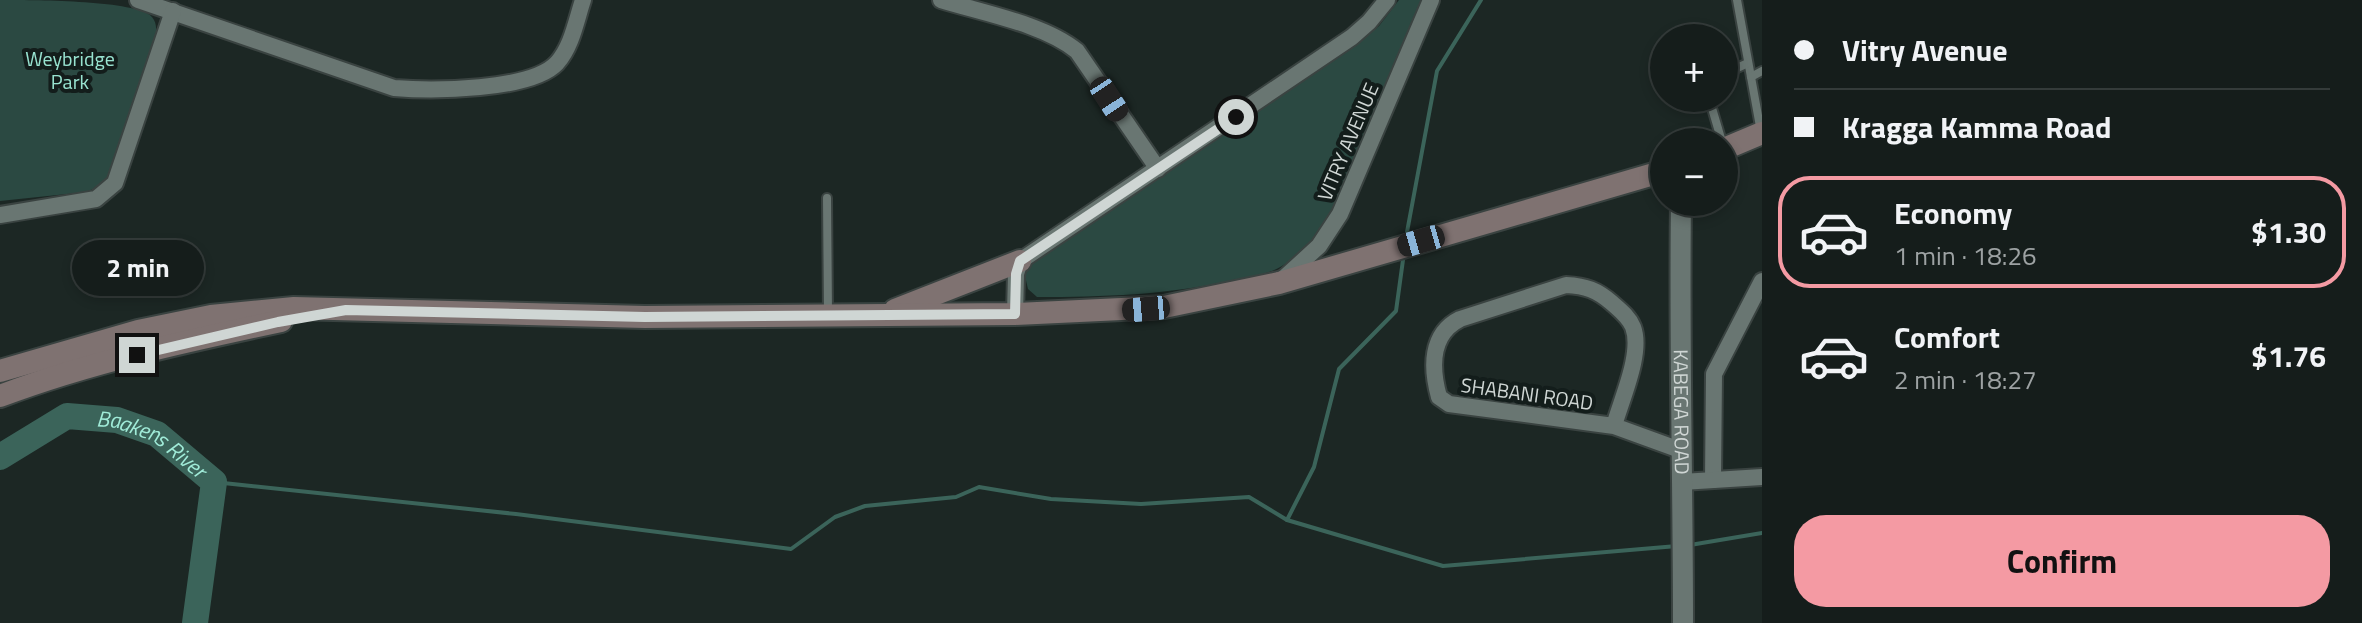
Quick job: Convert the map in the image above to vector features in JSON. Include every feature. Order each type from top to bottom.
[{"type":"main road","points":[[1738,143],[1761,133]]},
{"type":"main road","points":[[0,371],[138,331],[211,316],[294,308],[645,317],[1015,314],[1164,307],[1279,283],[1650,175]]},
{"type":"main road","points":[[883,315],[1020,261]]},
{"type":"main road","points":[[0,396],[137,355],[278,322],[346,310]]},
{"type":"street","points":[[138,0],[394,88],[435,91],[518,81],[548,71],[569,45],[583,0]]},
{"type":"street","points":[[941,0],[1026,27],[1068,44],[1077,51],[1158,169]]},
{"type":"street","name":"VITRY AVENUE","points":[[1279,283],[1319,246],[1340,214],[1431,0]]},
{"type":"street","points":[[1015,314],[1016,274],[1020,261],[1352,37],[1386,3]]},
{"type":"street","points":[[0,215],[96,199],[115,183],[173,11]]},
{"type":"street","name":"KABEGA ROAD","points":[[1681,216],[1683,623]]},
{"type":"street","points":[[1713,480],[1714,374],[1762,281]]},
{"type":"street","name":"SHABANI ROAD","points":[[1614,426],[1630,375],[1635,334],[1632,323],[1624,314],[1594,289],[1566,285],[1460,319],[1449,325],[1438,340],[1434,375],[1436,387],[1439,397],[1449,404],[1614,426],[1680,450]]},
{"type":"street","points":[[1682,489],[1713,480],[1762,477]]},
{"type":"lane","points":[[1737,0],[1761,133]]},
{"type":"lane","points":[[1738,68],[1748,63]]},
{"type":"lane","points":[[1751,77],[1762,71]]},
{"type":"lane","points":[[827,198],[828,315]]},
{"type":"green space","name":"Weybridge Park","points":[[0,0],[122,6],[139,10],[154,20],[155,39],[110,175],[98,187],[86,192],[0,201]]},
{"type":"green space","points":[[1399,0],[1424,0],[1329,220],[1295,257],[1260,275],[1160,292],[1037,297],[1028,289],[1025,276],[1036,259],[1352,48],[1379,26]]},
{"type":"waterway","points":[[1407,232],[1437,71],[1481,0]]},
{"type":"waterway","points":[[1287,520],[1314,467],[1339,369],[1396,311],[1403,260]]},
{"type":"waterway","name":"Baakens River","points":[[0,457],[67,416],[117,420],[157,434],[214,482],[195,623]]},
{"type":"waterway","points":[[214,482],[516,514],[791,549],[835,517],[865,506],[956,497],[979,487],[1051,499],[1141,504],[1249,497],[1287,520],[1443,566],[1677,546]]},
{"type":"waterway","points":[[1690,545],[1762,533]]},
{"type":"route","points":[[137,355],[278,322],[346,310],[645,317],[1015,314],[1016,274],[1020,261],[1236,117]]}]
